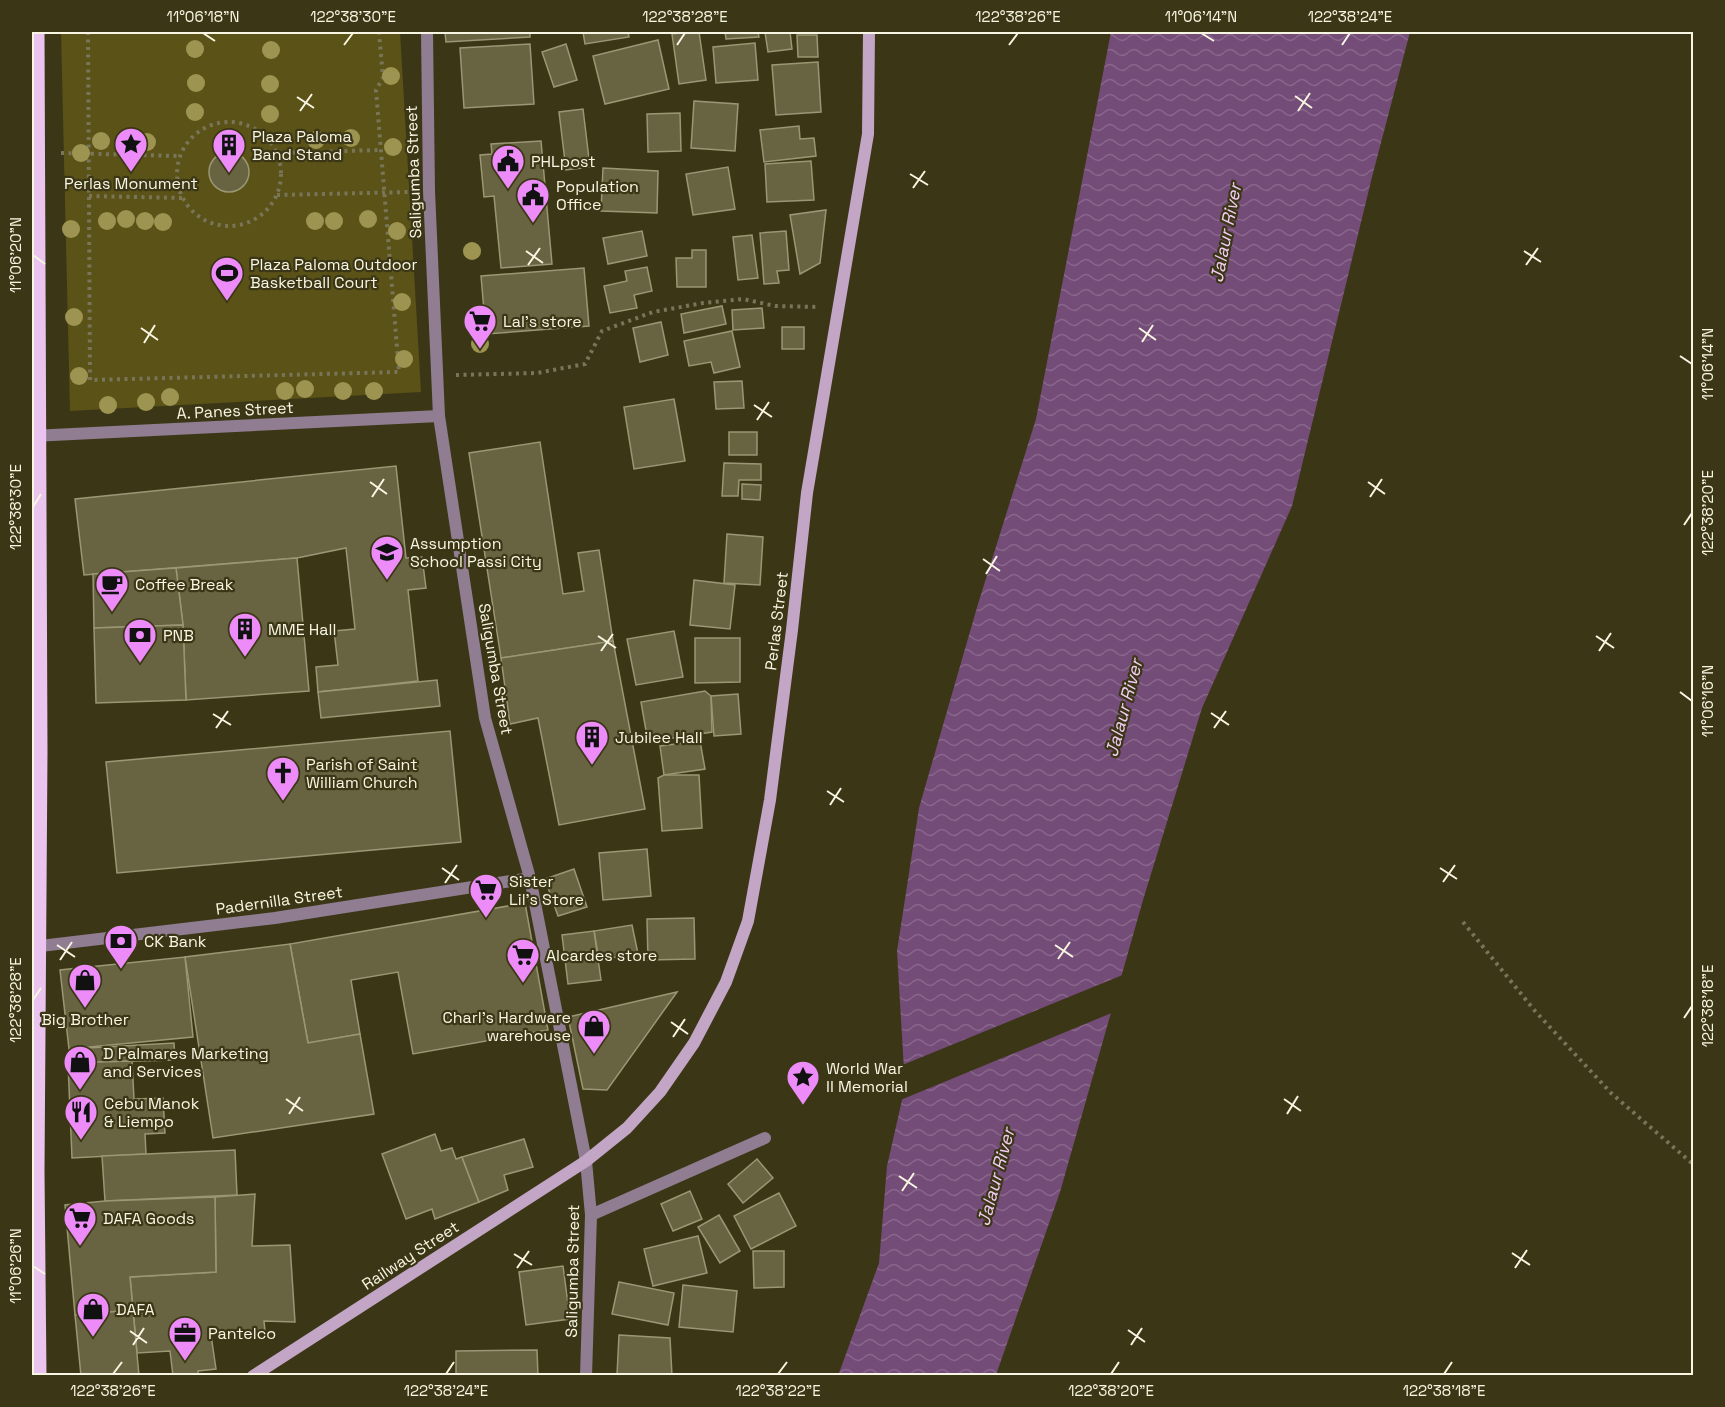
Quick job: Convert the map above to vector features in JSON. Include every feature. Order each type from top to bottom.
[{"type":"main road","points":[[37,32],[34,1171],[39,1376]]},
{"type":"street","name":"Saligumba Street","points":[[427,32],[429,191],[439,416],[485,718],[530,878],[586,1161],[591,1215],[586,1376]]},
{"type":"street","name":"Perlas Street","points":[[586,1161],[627,1128],[640,1114],[660,1092],[694,1043],[726,982],[748,921],[770,800],[807,493],[868,134],[868,32]]},
{"type":"street","name":"A. Panes Street","points":[[35,436],[439,416]]},
{"type":"street","name":"Padernilla Street","points":[[35,946],[275,918],[530,878]]},
{"type":"street","points":[[591,1215],[765,1138]]},
{"type":"street","name":"Railway Street","points":[[253,1376],[586,1161]]},
{"type":"path","points":[[88,32],[90,380],[399,372],[376,90],[383,78],[379,32]]},
{"type":"path","points":[[234,122],[248,125],[270,141],[277,153],[281,167],[281,181],[277,195],[270,208],[246,224],[217,225],[192,210],[183,198],[178,185],[177,171],[180,156],[186,144],[195,134],[207,126],[234,122]]},
{"type":"path","points":[[277,153],[380,150]]},
{"type":"path","points":[[37,153],[180,156]]},
{"type":"path","points":[[277,195],[429,191]]},
{"type":"path","points":[[89,196],[183,198]]},
{"type":"path","points":[[437,376],[537,373],[585,364],[602,331],[653,312],[703,303],[743,299],[775,306],[838,306]]},
{"type":"path","points":[[1463,922],[1535,1011],[1611,1093],[1694,1166]]},
{"type":"shaded area","points":[[61,32],[400,32],[421,392],[70,411]]},
{"type":"water","name":"Jalaur River","points":[[1111,32],[1410,32],[1372,177],[1292,506],[1202,708],[1143,900],[1060,1192],[996,1375],[838,1376],[879,1263],[887,1166],[905,1087],[897,951],[919,808],[978,604],[1036,419]]},
{"type":"pier","points":[[1125,974],[1114,1012],[898,1101],[902,1087],[900,1066]]},
{"type":"building","points":[[445,32],[530,32],[530,37],[446,42]]},
{"type":"building","points":[[583,32],[628,32],[629,37],[585,44]]},
{"type":"building","points":[[699,32],[706,80],[679,84],[672,34]]},
{"type":"building","points":[[725,32],[758,32],[759,37],[726,39]]},
{"type":"building","points":[[765,32],[790,32],[792,49],[768,52]]},
{"type":"building","points":[[797,35],[817,35],[818,57],[798,57]]},
{"type":"building","points":[[658,40],[669,89],[605,104],[593,56]]},
{"type":"building","points":[[755,43],[758,80],[716,83],[713,47]]},
{"type":"building","points":[[530,44],[534,104],[464,108],[460,48]]},
{"type":"building","points":[[566,44],[577,80],[554,87],[542,52]]},
{"type":"building","points":[[818,62],[821,112],[776,115],[772,65]]},
{"type":"building","points":[[694,101],[738,104],[735,151],[691,148]]},
{"type":"building","points":[[583,109],[590,167],[566,170],[559,112]]},
{"type":"building","points":[[680,113],[681,151],[648,152],[647,114]]},
{"type":"building","points":[[799,126],[800,139],[814,138],[816,156],[764,162],[760,130]]},
{"type":"building","points":[[541,141],[552,264],[501,268],[494,196],[484,197],[480,155],[492,154],[491,144]]},
{"type":"building","name":"Plaza Paloma Band Stand","points":[[229,152],[243,158],[249,172],[243,186],[229,192],[215,186],[209,172],[215,158]]},
{"type":"building","points":[[811,161],[814,200],[767,202],[765,164]]},
{"type":"building","points":[[728,167],[735,209],[693,215],[686,174]]},
{"type":"building","points":[[603,168],[658,171],[657,213],[601,211]]},
{"type":"building","points":[[826,210],[820,263],[800,274],[790,215]]},
{"type":"building","points":[[642,231],[647,256],[608,264],[603,238]]},
{"type":"building","points":[[786,231],[789,270],[777,271],[779,283],[764,284],[760,233]]},
{"type":"building","points":[[752,235],[758,278],[738,280],[733,237]]},
{"type":"building","points":[[692,250],[706,250],[706,287],[677,287],[676,258],[692,258]]},
{"type":"building","points":[[647,267],[652,291],[634,295],[637,308],[610,313],[604,286],[627,281],[625,271]]},
{"type":"building","points":[[584,268],[589,326],[486,334],[481,276]]},
{"type":"building","points":[[722,306],[726,324],[684,333],[681,314]]},
{"type":"building","points":[[762,308],[764,328],[733,330],[732,310]]},
{"type":"building","points":[[661,322],[668,355],[640,362],[633,328]]},
{"type":"building","points":[[782,327],[804,327],[804,349],[782,349]]},
{"type":"building","points":[[732,331],[740,367],[714,373],[711,362],[689,366],[684,341]]},
{"type":"building","points":[[742,381],[744,408],[716,409],[714,382]]},
{"type":"building","points":[[674,399],[685,461],[634,469],[624,407]]},
{"type":"building","points":[[729,432],[757,432],[757,455],[729,455]]},
{"type":"building","points":[[540,442],[563,594],[584,591],[578,553],[599,550],[613,641],[501,658],[469,453]]},
{"type":"building","points":[[724,463],[761,464],[761,480],[739,480],[738,496],[722,496]]},
{"type":"building","name":"Assumption School Passi City","points":[[396,466],[406,558],[422,557],[426,588],[408,590],[418,681],[318,692],[316,667],[338,665],[334,631],[355,629],[346,548],[297,558],[84,575],[75,499]]},
{"type":"building","points":[[742,484],[761,485],[760,500],[742,499]]},
{"type":"building","points":[[727,534],[763,537],[760,585],[724,583]]},
{"type":"building","name":"MME Hall","points":[[297,558],[309,691],[186,700],[183,625],[176,568]]},
{"type":"building","points":[[176,568],[183,625],[94,628],[93,574]]},
{"type":"building","points":[[694,580],[735,585],[730,629],[690,625]]},
{"type":"building","name":"PNB","points":[[183,625],[186,700],[96,703],[94,628]]},
{"type":"building","points":[[674,631],[683,677],[636,685],[627,639]]},
{"type":"building","points":[[695,638],[740,638],[740,682],[695,683]]},
{"type":"building","name":"Jubilee Hall","points":[[613,641],[645,809],[559,825],[538,718],[510,724],[501,658]]},
{"type":"building","points":[[437,680],[440,706],[321,718],[318,692]]},
{"type":"building","points":[[705,691],[711,696],[712,732],[648,742],[641,702]]},
{"type":"building","points":[[738,694],[741,734],[714,736],[711,696]]},
{"type":"building","name":"Parish of Saint William Church","points":[[450,731],[461,842],[117,873],[106,762]]},
{"type":"building","points":[[700,741],[705,769],[664,775],[660,746]]},
{"type":"building","points":[[664,775],[699,775],[702,828],[662,831],[658,778]]},
{"type":"building","points":[[647,849],[651,896],[603,900],[599,853]]},
{"type":"building","points":[[574,869],[587,907],[558,916],[545,879]]},
{"type":"building","points":[[525,903],[548,1030],[413,1054],[398,972],[351,980],[360,1034],[308,1043],[290,944]]},
{"type":"building","points":[[694,918],[695,959],[648,960],[647,919]]},
{"type":"building","points":[[632,925],[638,954],[599,960],[594,931]]},
{"type":"building","points":[[594,931],[601,980],[568,984],[562,935]]},
{"type":"building","points":[[290,944],[308,1043],[360,1034],[374,1114],[213,1138],[185,957]]},
{"type":"building","points":[[185,957],[193,1037],[69,1049],[60,970]]},
{"type":"building","points":[[677,992],[607,1090],[583,1089],[568,1017]]},
{"type":"building","points":[[174,1043],[175,1060],[68,1063],[69,1049]]},
{"type":"building","points":[[132,1061],[134,1099],[163,1098],[165,1133],[145,1134],[146,1154],[72,1158],[68,1063]]},
{"type":"building","points":[[435,1134],[441,1151],[452,1148],[456,1159],[462,1157],[479,1202],[435,1219],[432,1209],[406,1219],[382,1154]]},
{"type":"building","points":[[524,1139],[533,1167],[504,1175],[508,1190],[479,1202],[462,1157]]},
{"type":"building","points":[[235,1150],[237,1195],[105,1201],[102,1156]]},
{"type":"building","points":[[757,1159],[773,1178],[743,1203],[728,1184]]},
{"type":"building","points":[[690,1191],[702,1219],[673,1231],[661,1204]]},
{"type":"building","points":[[779,1193],[796,1226],[751,1249],[734,1216]]},
{"type":"building","points":[[255,1194],[252,1246],[290,1245],[295,1322],[264,1321],[265,1331],[211,1335],[216,1369],[198,1371],[198,1376],[173,1376],[170,1351],[137,1353],[130,1277],[216,1272],[215,1197]]},
{"type":"building","points":[[215,1197],[216,1272],[130,1277],[133,1310],[75,1315],[65,1205],[105,1201]]},
{"type":"building","points":[[719,1215],[740,1251],[720,1263],[698,1227]]},
{"type":"building","points":[[698,1236],[707,1273],[653,1286],[644,1249]]},
{"type":"building","points":[[753,1251],[784,1251],[784,1287],[754,1288]]},
{"type":"building","points":[[563,1266],[570,1319],[526,1325],[519,1272]]},
{"type":"building","points":[[619,1282],[674,1293],[668,1325],[612,1314]]},
{"type":"building","points":[[683,1285],[737,1291],[733,1332],[679,1327]]},
{"type":"building","points":[[133,1310],[139,1376],[81,1376],[75,1315]]},
{"type":"building","points":[[619,1335],[670,1338],[672,1376],[617,1375]]},
{"type":"building","points":[[537,1350],[538,1376],[456,1376],[456,1351]]},
{"type":"place","name":"Perlas Monument","points":[[131,173]]},
{"type":"place","name":"Plaza Paloma Band Stand","points":[[229,174]]},
{"type":"place","name":"PHLpost","points":[[508,190]]},
{"type":"place","name":"Population Office","points":[[533,224]]},
{"type":"place","name":"Plaza Paloma Outdoor Basketball Court","points":[[227,302]]},
{"type":"place","name":"Lal's store","points":[[480,350]]},
{"type":"place","name":"Assumption School Passi City","points":[[387,581]]},
{"type":"place","name":"Coffee Break","points":[[112,613]]},
{"type":"place","name":"MME Hall","points":[[245,658]]},
{"type":"place","name":"PNB","points":[[140,664]]},
{"type":"place","name":"Jubilee Hall","points":[[592,766]]},
{"type":"place","name":"Parish of Saint William Church","points":[[283,802]]},
{"type":"place","name":"Sister Lil's Store","points":[[486,919]]},
{"type":"place","name":"CK Bank","points":[[121,970]]},
{"type":"place","name":"Alcardes store","points":[[523,984]]},
{"type":"place","name":"Big Brother","points":[[85,1009]]},
{"type":"place","name":"Charl's Hardware warehouse","points":[[594,1055]]},
{"type":"place","name":"D Palmares Marketing and Services","points":[[80,1091]]},
{"type":"place","name":"World War II Memorial","points":[[803,1106]]},
{"type":"place","name":"Cebu Manok & Liempo","points":[[81,1141]]},
{"type":"place","name":"DAFA Goods","points":[[80,1247]]},
{"type":"place","name":"DAFA","points":[[93,1338]]},
{"type":"place","name":"Pantelco","points":[[185,1362]]}]
